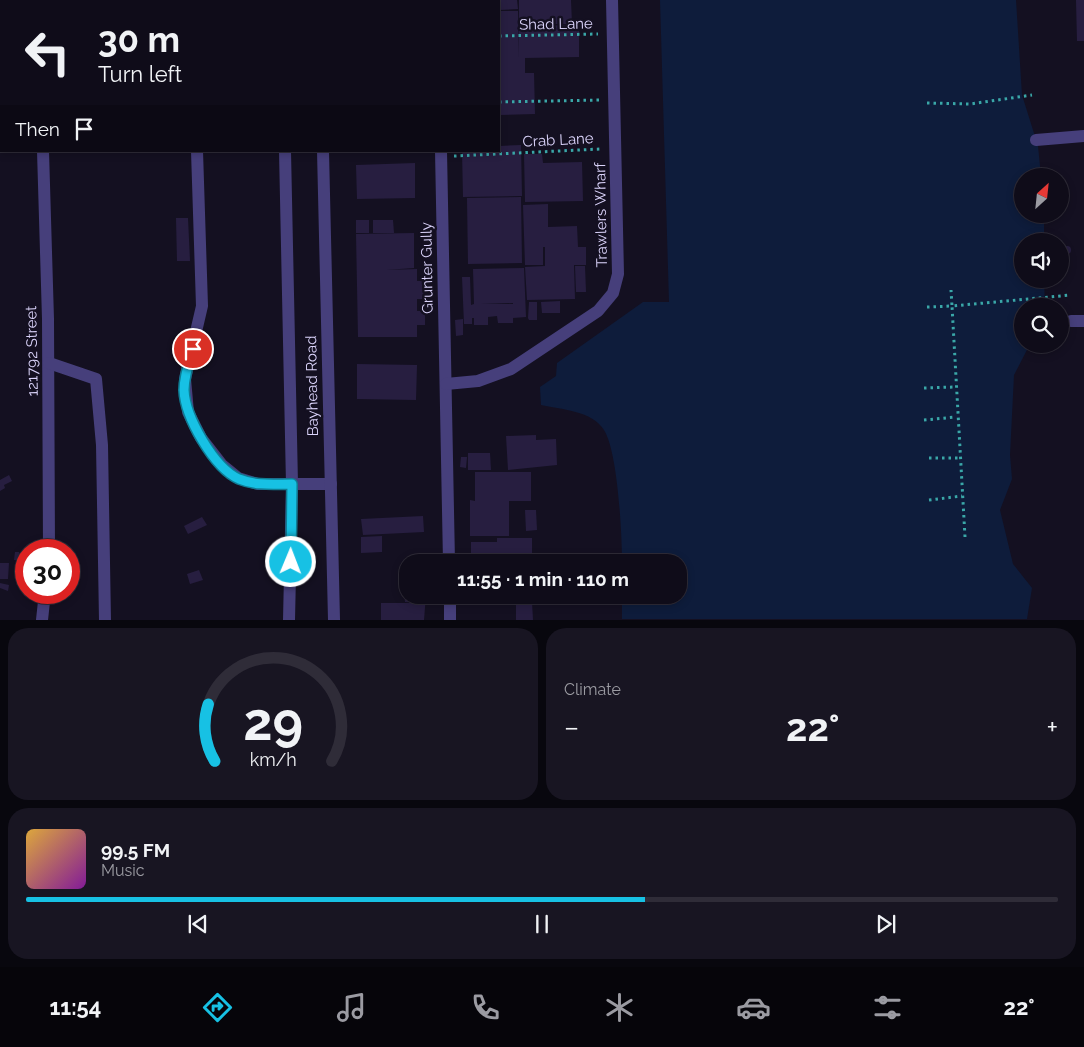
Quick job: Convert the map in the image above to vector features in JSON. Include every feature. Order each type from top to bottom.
[{"type":"street","name":"Trawlers Wharf","points":[[446,384],[478,381],[511,369],[598,311],[613,293],[618,274],[612,0]]},
{"type":"street","points":[[1036,140],[1084,136]]},
{"type":"street","name":"121792 Street","points":[[43,152],[49,363],[49,539]]},
{"type":"street","points":[[197,152],[202,306],[185,380],[188,412],[201,438],[222,465],[238,478],[258,484],[331,484]]},
{"type":"street","name":"Bayhead Road","points":[[285,152],[292,484],[290,620]]},
{"type":"street","name":"Bayhead Road","points":[[323,152],[334,620]]},
{"type":"street","name":"Grunter Gully","points":[[441,154],[449,554]]},
{"type":"street","points":[[1070,321],[1084,321]]},
{"type":"street","points":[[49,363],[96,379],[102,445],[105,620]]},
{"type":"street","points":[[42,620],[44,604]]},
{"type":"street","points":[[450,604],[450,620]]},
{"type":"path","name":"Shad Lane","points":[[500,36],[614,34]]},
{"type":"path","points":[[927,103],[970,104],[1032,95]]},
{"type":"path","points":[[500,102],[615,99]]},
{"type":"path","name":"Crab Lane","points":[[500,152],[616,148]]},
{"type":"path","name":"Crab Lane","points":[[441,154],[499,152]]},
{"type":"path","points":[[951,290],[956,417],[965,537]]},
{"type":"path","points":[[927,308],[1071,295]]},
{"type":"path","points":[[924,388],[955,387]]},
{"type":"path","points":[[924,420],[956,417]]},
{"type":"path","points":[[929,458],[959,458]]},
{"type":"path","points":[[930,500],[962,496]]},
{"type":"water","points":[[660,0],[1016,0],[1022,95],[1038,146],[1040,168],[1014,168],[1014,223],[1044,223],[1044,233],[1014,233],[1014,288],[1044,288],[1045,298],[1014,298],[1014,353],[1025,353],[1014,375],[1010,455],[1012,479],[1000,510],[1013,564],[1032,588],[1027,619],[622,619],[622,604],[687,604],[687,554],[622,554],[616,474],[609,441],[604,430],[599,424],[584,415],[541,405],[540,387],[556,376],[557,363],[643,302],[669,302]]},
{"type":"building","points":[[500,0],[517,0],[518,9],[500,10]]},
{"type":"building","points":[[519,0],[571,0],[572,24],[519,24]]},
{"type":"building","points":[[1076,0],[1084,0],[1084,41],[1077,41]]},
{"type":"building","points":[[500,11],[518,11],[519,58],[519,26],[579,25],[579,57],[525,58],[525,73],[534,73],[535,114],[500,115]]},
{"type":"building","points":[[521,145],[522,196],[463,197],[462,152],[500,152],[500,146]]},
{"type":"building","points":[[524,154],[542,154],[543,163],[582,162],[583,201],[525,202]]},
{"type":"building","points":[[415,163],[415,198],[357,199],[356,165]]},
{"type":"building","points":[[521,197],[522,263],[468,264],[467,198]]},
{"type":"building","points":[[548,204],[548,227],[577,226],[578,247],[586,247],[586,265],[574,265],[575,299],[527,300],[525,267],[545,266],[545,247],[543,247],[543,265],[525,265],[523,205]]},
{"type":"building","points":[[176,218],[188,218],[190,261],[177,261]]},
{"type":"building","points":[[356,220],[369,220],[369,233],[356,233]]},
{"type":"building","points":[[373,220],[393,220],[394,233],[373,233]]},
{"type":"building","points":[[414,233],[414,268],[386,270],[417,269],[417,281],[425,281],[425,299],[417,299],[417,311],[425,311],[425,325],[417,325],[417,337],[358,337],[356,234]]},
{"type":"building","points":[[575,266],[585,266],[586,292],[576,292]]},
{"type":"building","points":[[524,268],[526,317],[513,318],[513,323],[498,323],[497,316],[488,317],[488,325],[474,325],[474,318],[472,318],[472,324],[464,324],[462,277],[470,277],[471,305],[474,304],[473,269]],"holes":[[[513,303],[513,304],[481,304]]]},
{"type":"building","points":[[560,301],[560,313],[542,313],[541,302]]},
{"type":"building","points":[[529,302],[537,302],[537,320],[529,320],[528,318]]},
{"type":"building","points":[[463,319],[463,335],[456,336],[455,320]]},
{"type":"building","points":[[357,364],[417,365],[416,400],[357,399]]},
{"type":"building","points":[[536,435],[536,440],[556,439],[557,465],[508,470],[506,436]]},
{"type":"building","points":[[468,453],[490,453],[491,470],[468,470]]},
{"type":"building","points":[[461,457],[467,457],[466,468],[460,467]]},
{"type":"building","points":[[475,472],[531,472],[531,501],[509,501],[509,536],[470,536],[470,500],[475,501]]},
{"type":"building","points":[[9,475],[12,481],[4,485],[5,488],[0,491],[0,480]]},
{"type":"building","points":[[525,510],[536,510],[537,530],[526,531]]},
{"type":"building","points":[[423,516],[424,532],[363,535],[361,519]]},
{"type":"building","points":[[202,517],[207,525],[188,534],[184,526]]},
{"type":"building","points":[[382,536],[382,552],[361,553],[361,537]]},
{"type":"building","points":[[497,538],[532,538],[532,554],[471,554],[471,542],[497,542]]},
{"type":"building","points":[[0,563],[9,563],[8,579],[0,579]]},
{"type":"building","points":[[199,570],[203,580],[190,584],[187,574]]},
{"type":"building","points":[[0,583],[9,585],[8,591],[0,588]]},
{"type":"building","points":[[381,603],[425,604],[424,620],[381,620]]},
{"type":"building","points":[[516,604],[532,604],[533,620],[516,620]]},
{"type":"route","points":[[193,349],[184,392],[188,412],[201,438],[222,465],[238,478],[258,484],[292,484],[291,562]]}]
